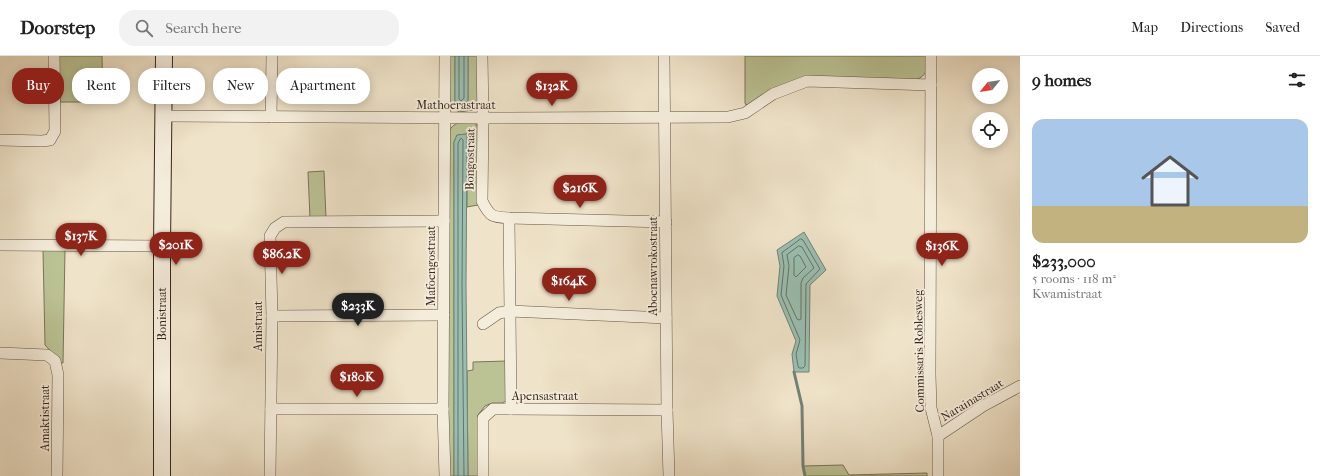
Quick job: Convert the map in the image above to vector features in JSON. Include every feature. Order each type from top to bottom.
[{"type":"street","points":[[0,140],[50,140],[55,131],[54,56]]},
{"type":"street","name":"Bonistraat","points":[[162,476],[164,56]]},
{"type":"street","points":[[271,117],[272,56]]},
{"type":"street","name":"Mafoengostraat","points":[[445,56],[443,409],[445,476]]},
{"type":"street","name":"Bongostraat","points":[[482,56],[482,201],[488,213],[495,217],[509,218]]},
{"type":"street","name":"Aboenawrokostraat","points":[[664,56],[667,410],[669,476]]},
{"type":"street","name":"Commissaris Roblesweg","points":[[931,56],[930,375],[931,408],[938,436],[938,476]]},
{"type":"street","name":"Mathoerastraat","points":[[164,116],[444,118],[728,117],[745,112],[773,94],[807,81],[931,85]]},
{"type":"street","points":[[511,408],[509,218],[666,222]]},
{"type":"street","name":"Amistraat","points":[[270,476],[272,316],[270,236],[275,228],[284,222],[444,221]]},
{"type":"street","points":[[0,245],[162,246]]},
{"type":"street","points":[[483,324],[499,313],[510,311],[666,318]]},
{"type":"street","points":[[272,316],[444,315]]},
{"type":"street","name":"Amaktistraat","points":[[0,353],[47,355],[55,361],[58,375],[57,476]]},
{"type":"street","name":"Narainastraat","points":[[938,436],[983,406],[1020,386]]},
{"type":"street","points":[[271,409],[443,409]]},
{"type":"street","name":"Apensastraat","points":[[483,476],[483,418],[493,409],[667,410]]},
{"type":"shaded area","points":[[58,56],[102,56],[102,68],[72,68],[72,102],[64,102],[64,68],[59,68]]},
{"type":"shaded area","points":[[449,56],[455,56],[455,102],[457,105],[464,104],[468,100],[468,56],[478,56],[479,105],[473,110],[459,112],[450,104]]},
{"type":"shaded area","points":[[745,56],[926,56],[926,71],[923,76],[915,80],[802,78],[750,105],[746,105]]},
{"type":"shaded area","points":[[472,122],[476,124],[478,129],[478,205],[467,207],[467,134],[457,135],[454,142],[454,476],[448,476],[449,132],[455,124]]},
{"type":"shaded area","points":[[324,171],[326,218],[310,218],[308,172]]},
{"type":"shaded area","points":[[43,250],[65,250],[63,363],[56,363],[55,356],[45,345]]},
{"type":"shaded area","points":[[507,361],[506,401],[502,403],[492,403],[485,406],[478,415],[478,476],[468,476],[467,371],[473,370],[473,362]]},
{"type":"shaded area","points":[[843,465],[849,475],[927,473],[927,476],[805,476],[803,466]]},
{"type":"water","points":[[455,56],[468,56],[468,100],[462,105],[457,105],[455,102]]},
{"type":"water","points":[[467,134],[466,286],[468,476],[454,476],[454,142],[457,135]]},
{"type":"water","points":[[804,232],[826,270],[810,285],[809,372],[794,372],[792,354],[796,341],[777,296],[780,266],[777,250]]},
{"type":"waterway","points":[[794,372],[802,406],[803,466],[805,476]]}]
